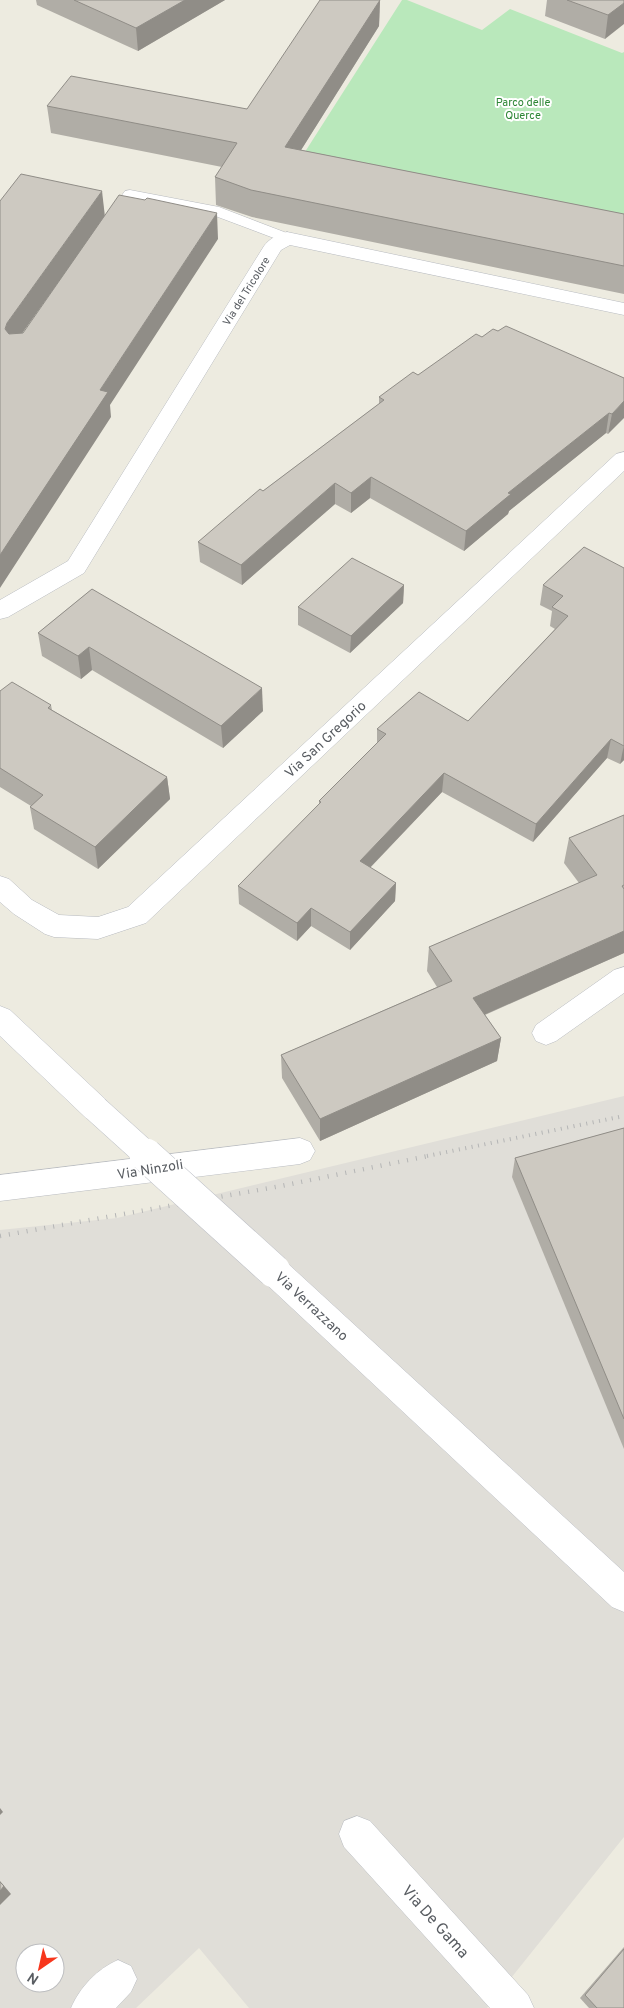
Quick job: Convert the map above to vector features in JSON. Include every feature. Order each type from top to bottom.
[{"type":"street","points":[[287,238],[624,308]]},
{"type":"street","name":"Via del Tricolore","points":[[0,610],[76,567],[274,246],[287,238]]},
{"type":"street","name":"Via San Gregorio","points":[[0,886],[23,907],[54,926],[98,928],[137,915],[624,459]]},
{"type":"street","points":[[546,1033],[624,978]]},
{"type":"street","name":"Via Verrazzano","points":[[0,1018],[96,1109],[624,1595]]},
{"type":"street","name":"Via Ninzoli","points":[[0,1188],[300,1150]]},
{"type":"street","name":"Via De Gama","points":[[357,1834],[515,2008]]},
{"type":"street","points":[[90,2008],[118,1979]]},
{"type":"lane","points":[[102,234],[130,194],[214,210],[287,238]]},
{"type":"shaded area","points":[[624,1096],[624,1837],[487,2008],[249,2008],[199,1948],[136,2008],[0,2008],[0,1230],[117,1218]]},
{"type":"green space","name":"Parco delle Querce","points":[[402,0],[407,0],[482,30],[510,9],[622,53],[624,52],[624,217],[303,155]]},
{"type":"building","points":[[74,0],[185,0],[136,28]]},
{"type":"building","points":[[320,0],[380,0],[285,147],[624,214],[624,266],[251,190],[215,177],[237,143],[47,106],[71,76],[247,109]]},
{"type":"building","points":[[567,0],[624,0],[624,3],[608,15]]},
{"type":"building","points":[[21,174],[102,191],[7,323],[5,329],[9,334],[23,333],[119,195],[145,200],[147,198],[217,213],[100,390],[108,392],[0,555],[0,201]]},
{"type":"building","points":[[506,326],[624,378],[624,401],[612,414],[609,413],[508,493],[511,494],[466,531],[371,477],[351,493],[335,483],[241,565],[198,542],[260,489],[263,491],[384,400],[379,397],[413,372],[418,375],[476,334],[482,337],[493,329],[498,331]]},
{"type":"building","points":[[584,547],[624,568],[624,746],[611,739],[536,824],[444,773],[360,861],[396,883],[350,932],[311,908],[297,923],[238,886],[386,734],[377,729],[419,692],[468,721],[568,616],[552,607],[563,596],[543,585]]},
{"type":"building","points":[[352,558],[404,585],[351,636],[298,607]]},
{"type":"building","points":[[92,589],[262,688],[221,726],[89,647],[78,656],[38,633]]},
{"type":"building","points":[[12,682],[51,705],[48,708],[167,777],[95,847],[30,807],[43,795],[0,768],[0,691]]},
{"type":"building","points":[[624,815],[624,885],[622,886],[624,889],[624,931],[473,998],[501,1038],[320,1119],[281,1055],[452,981],[429,947],[597,875],[569,838]]},
{"type":"building","points":[[624,1128],[624,1419],[515,1158]]},
{"type":"building","points":[[0,1882],[4,1886],[0,1891]]},
{"type":"building","points":[[624,1949],[624,2008],[597,2008],[585,1995]]},
{"type":"railway","points":[[427,1156],[624,1116]]},
{"type":"railway","points":[[0,1236],[281,1186],[433,1155]]}]
